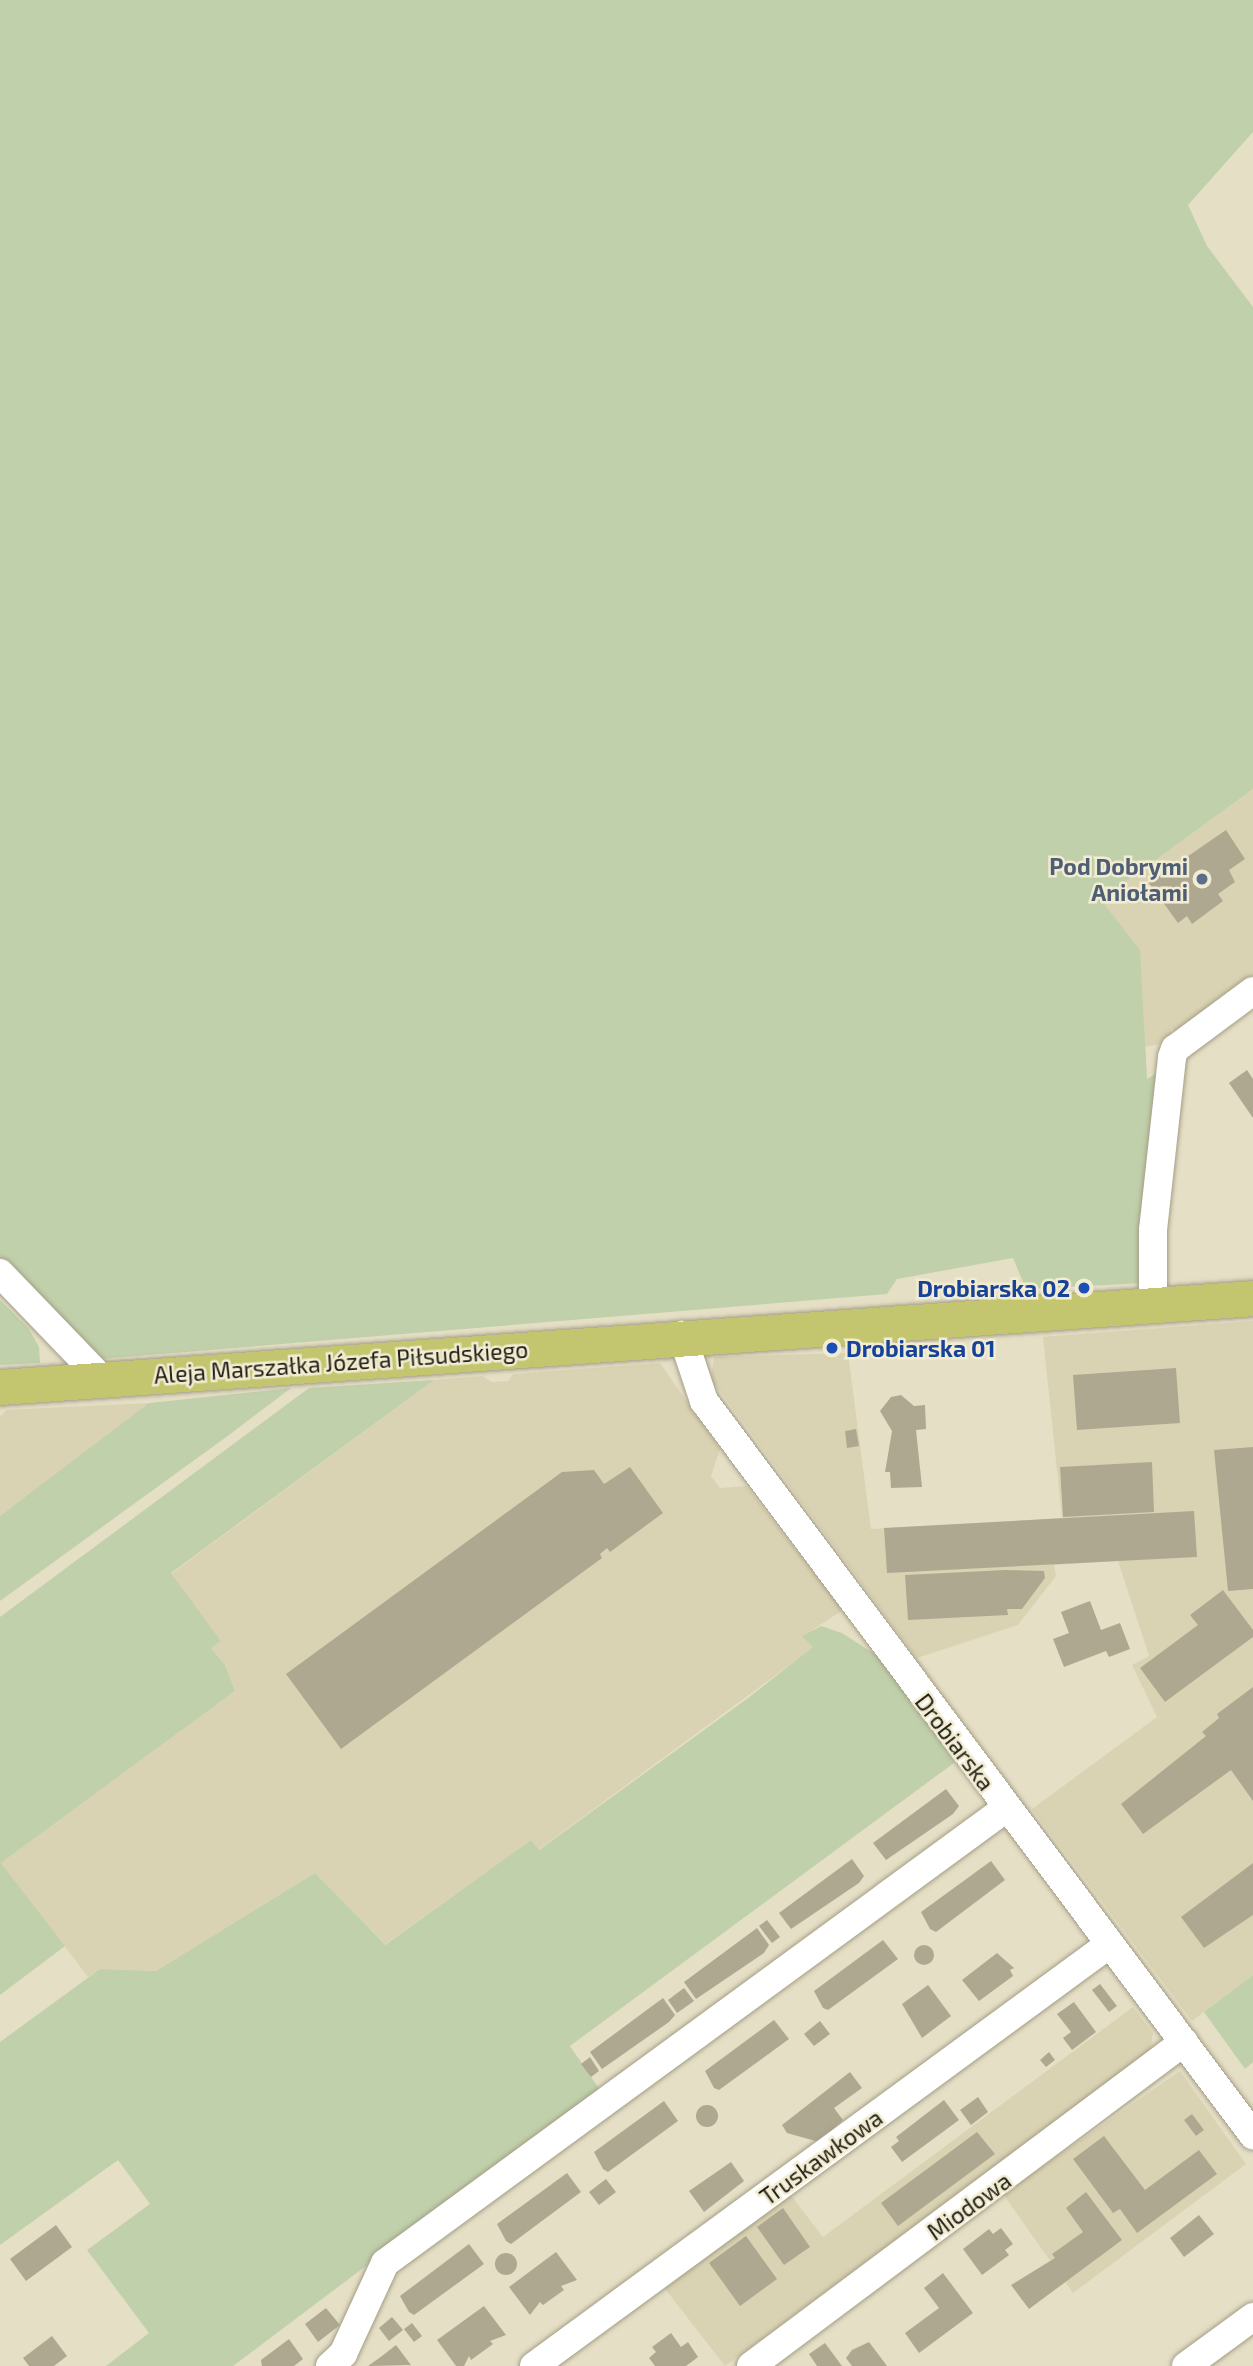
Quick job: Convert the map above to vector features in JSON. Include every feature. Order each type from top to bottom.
[{"type":"main road","name":"Aleja Marszałka Józefa Piłsudskiego","points":[[0,1387],[682,1335],[1253,1298]]},
{"type":"street","points":[[1153,1305],[1154,1221],[1175,1049],[1253,991]]},
{"type":"street","points":[[0,1273],[103,1380]]},
{"type":"street","name":"Drobiarska","points":[[682,1335],[704,1401],[1107,1946],[1184,2042],[1253,2135]]},
{"type":"street","points":[[330,2366],[343,2354],[384,2263],[1005,1809]]},
{"type":"street","name":"Truskawkowa","points":[[534,2366],[1107,1946]]},
{"type":"street","name":"Miodowa","points":[[751,2366],[1184,2042]]},
{"type":"street","points":[[1186,2366],[1253,2317]]},
{"type":"shaded area","points":[[1253,789],[1253,981],[1182,1032],[1171,1029],[1169,1042],[1145,1047],[1147,1080],[1034,949]]},
{"type":"shaded area","points":[[1253,1321],[1253,1975],[1192,2021],[1032,1809],[1157,1717],[1132,1665],[1149,1656],[1118,1561],[1054,1565],[1056,1576],[1018,1625],[917,1658],[711,1379],[714,1357],[848,1353],[871,1529],[1062,1518],[1043,1337]]},
{"type":"shaded area","points":[[660,1363],[720,1449],[711,1476],[720,1488],[746,1486],[843,1610],[803,1636],[814,1647],[538,1850],[531,1840],[384,1945],[315,1873],[156,1971],[100,1969],[88,1977],[1,1863],[235,1691],[225,1665],[211,1648],[221,1641],[171,1574],[434,1380],[482,1376],[492,1382],[508,1381],[513,1374]]},
{"type":"shaded area","points":[[149,1403],[0,1516],[0,1416],[7,1410]]},
{"type":"shaded area","points":[[1133,2007],[1153,2033],[1150,2051],[725,2366],[659,2281],[786,2189],[823,2237]]},
{"type":"shaded area","points":[[1180,2071],[1246,2164],[1073,2293],[1003,2194]]},
{"type":"green space","points":[[0,0],[1253,0],[1253,132],[1188,205],[1207,246],[1253,307],[1253,789],[1101,900],[1140,950],[1147,1079],[1157,1073],[1144,1283],[1026,1289],[1013,1258],[897,1279],[887,1294],[101,1359],[30,1293],[0,1258]]},
{"type":"green space","points":[[0,1300],[29,1329],[39,1347],[40,1363],[0,1365]]},
{"type":"green space","points":[[434,1380],[171,1573],[221,1641],[211,1648],[225,1665],[235,1691],[1,1863],[65,1946],[0,1995],[0,1617],[309,1388]]},
{"type":"green space","points":[[291,1388],[0,1601],[0,1516],[149,1403]]},
{"type":"green space","points":[[821,1626],[842,1633],[887,1662],[958,1760],[570,2046],[600,2090],[233,2366],[106,2366],[149,2333],[87,2250],[150,2204],[118,2160],[0,2245],[0,2042],[100,1969],[156,1971],[315,1873],[385,1945],[531,1840],[539,1850],[748,1698],[813,1647],[802,1636]]},
{"type":"green space","points":[[1253,1975],[1253,2062],[1245,2069],[1204,2012]]},
{"type":"building","points":[[1226,830],[1245,859],[1229,870],[1235,882],[1218,894],[1223,901],[1192,924],[1187,916],[1178,923],[1149,883]]},
{"type":"building","points":[[1247,1070],[1253,1079],[1253,1118],[1229,1083]]},
{"type":"building","points":[[1176,1368],[1180,1423],[1077,1430],[1073,1375]]},
{"type":"building","points":[[901,1395],[914,1406],[925,1405],[926,1429],[916,1430],[922,1487],[891,1488],[890,1472],[885,1472],[892,1431],[880,1411],[891,1397]]},
{"type":"building","points":[[856,1429],[859,1446],[847,1448],[845,1431]]},
{"type":"building","points":[[1253,1447],[1253,1589],[1228,1591],[1214,1450]]},
{"type":"building","points":[[1152,1462],[1154,1512],[1063,1517],[1060,1467]]},
{"type":"building","points":[[630,1467],[663,1513],[610,1552],[607,1548],[600,1554],[602,1558],[341,1749],[286,1674],[562,1472],[594,1470],[604,1484]]},
{"type":"building","points":[[1194,1511],[1197,1557],[887,1573],[884,1528]]},
{"type":"building","points":[[1005,1570],[1044,1571],[1045,1578],[1022,1609],[1007,1609],[1008,1615],[908,1620],[905,1575]]},
{"type":"building","points":[[1223,1590],[1253,1630],[1253,1637],[1165,1702],[1140,1668],[1198,1625],[1190,1615]]},
{"type":"building","points":[[1090,1601],[1101,1630],[1120,1623],[1130,1649],[1109,1657],[1106,1651],[1064,1667],[1053,1639],[1069,1633],[1061,1612]]},
{"type":"building","points":[[1253,1687],[1253,1801],[1231,1770],[1143,1834],[1121,1804],[1206,1736],[1202,1732],[1219,1718],[1217,1714]]},
{"type":"building","points":[[946,1789],[959,1806],[953,1814],[886,1860],[873,1843]]},
{"type":"building","points":[[852,1859],[864,1876],[859,1883],[791,1929],[779,1913]]},
{"type":"building","points":[[991,1861],[1005,1880],[936,1932],[930,1929],[921,1912]]},
{"type":"building","points":[[1253,1863],[1253,1915],[1204,1948],[1181,1917]]},
{"type":"building","points":[[767,1920],[780,1937],[772,1943],[759,1926]]},
{"type":"building","points":[[757,1928],[769,1945],[764,1953],[696,1999],[684,1982]]},
{"type":"building","points":[[883,1940],[898,1959],[828,2010],[823,2008],[814,1991]]},
{"type":"building","points":[[920,1945],[928,1945],[934,1955],[928,1965],[920,1965],[914,1959],[914,1951]]},
{"type":"building","points":[[997,1953],[1014,1968],[1010,1970],[1013,1976],[979,2001],[962,1980]]},
{"type":"building","points":[[1100,1984],[1117,2006],[1109,2012],[1092,1990]]},
{"type":"building","points":[[928,1985],[951,2016],[922,2038],[902,2004]]},
{"type":"building","points":[[684,1988],[694,2001],[677,2013],[668,2000]]},
{"type":"building","points":[[663,1998],[675,2015],[669,2022],[602,2069],[590,2052]]},
{"type":"building","points":[[1074,2002],[1096,2032],[1072,2050],[1063,2038],[1071,2032],[1057,2014]]},
{"type":"building","points":[[774,2020],[789,2039],[719,2090],[714,2088],[705,2071]]},
{"type":"building","points":[[820,2021],[830,2034],[814,2046],[804,2034]]},
{"type":"building","points":[[1049,2052],[1055,2060],[1046,2067],[1040,2060]]},
{"type":"building","points":[[590,2057],[599,2071],[591,2077],[581,2064]]},
{"type":"building","points":[[850,2072],[862,2088],[834,2108],[843,2120],[819,2142],[787,2133],[782,2125]]},
{"type":"building","points":[[978,2097],[988,2112],[971,2125],[960,2110]]},
{"type":"building","points":[[944,2100],[959,2120],[902,2162],[891,2147],[899,2141],[896,2137]]},
{"type":"building","points":[[664,2101],[678,2121],[608,2172],[603,2169],[594,2152]]},
{"type":"building","points":[[707,2105],[717,2112],[718,2116],[711,2126],[707,2127],[697,2120],[696,2116],[703,2106]]},
{"type":"building","points":[[1192,2114],[1204,2130],[1196,2136],[1184,2120]]},
{"type":"building","points":[[977,2132],[995,2154],[898,2226],[881,2203]]},
{"type":"building","points":[[1104,2136],[1145,2190],[1199,2150],[1217,2174],[1137,2233],[1120,2209],[1113,2213],[1073,2159]]},
{"type":"building","points":[[731,2162],[744,2181],[704,2212],[689,2191]]},
{"type":"building","points":[[567,2173],[581,2192],[511,2244],[506,2241],[497,2224]]},
{"type":"building","points":[[606,2179],[616,2192],[599,2205],[589,2192]]},
{"type":"building","points":[[1086,2192],[1122,2240],[1029,2309],[1011,2285],[1055,2258],[1052,2254],[1083,2232],[1066,2208]]},
{"type":"building","points":[[783,2208],[810,2247],[784,2265],[757,2227]]},
{"type":"building","points":[[1199,2215],[1214,2234],[1184,2257],[1170,2238]]},
{"type":"building","points":[[56,2225],[72,2247],[26,2281],[10,2259]]},
{"type":"building","points":[[1001,2228],[1013,2244],[1005,2250],[1009,2255],[982,2275],[963,2249],[989,2229],[993,2234]]},
{"type":"building","points":[[746,2236],[777,2279],[740,2306],[709,2263]]},
{"type":"building","points":[[469,2244],[484,2264],[414,2315],[409,2312],[400,2296]]},
{"type":"building","points":[[556,2252],[577,2280],[561,2286],[564,2290],[543,2305],[540,2302],[530,2315],[509,2287]]},
{"type":"building","points":[[506,2253],[516,2260],[517,2264],[510,2274],[506,2275],[496,2268],[495,2264],[502,2254]]},
{"type":"building","points":[[943,2273],[973,2313],[919,2353],[905,2333],[939,2308],[924,2288]]},
{"type":"building","points":[[484,2306],[506,2335],[490,2341],[493,2344],[471,2360],[469,2356],[464,2366],[456,2366],[437,2340]]},
{"type":"building","points":[[326,2308],[340,2325],[318,2342],[305,2324]]},
{"type":"building","points":[[392,2317],[403,2330],[389,2341],[379,2328]]},
{"type":"building","points":[[412,2323],[422,2336],[414,2342],[404,2329]]},
{"type":"building","points":[[671,2333],[681,2347],[688,2342],[698,2357],[686,2366],[655,2366],[649,2358],[656,2352],[652,2347]]},
{"type":"building","points":[[52,2336],[67,2356],[54,2366],[29,2366],[23,2358]]},
{"type":"building","points":[[289,2339],[303,2359],[294,2366],[262,2366],[261,2360]]},
{"type":"building","points":[[869,2342],[887,2366],[852,2366],[846,2358],[852,2350]]},
{"type":"building","points":[[825,2343],[842,2366],[817,2366],[809,2354]]},
{"type":"building","points":[[396,2345],[411,2365],[368,2366],[382,2356]]},
{"type":"place","name":"Pod Dobrymi Aniołami","points":[[1202,879]]},
{"type":"place","name":"Drobiarska 02","points":[[1084,1288]]},
{"type":"place","name":"Drobiarska 01","points":[[832,1348]]}]
